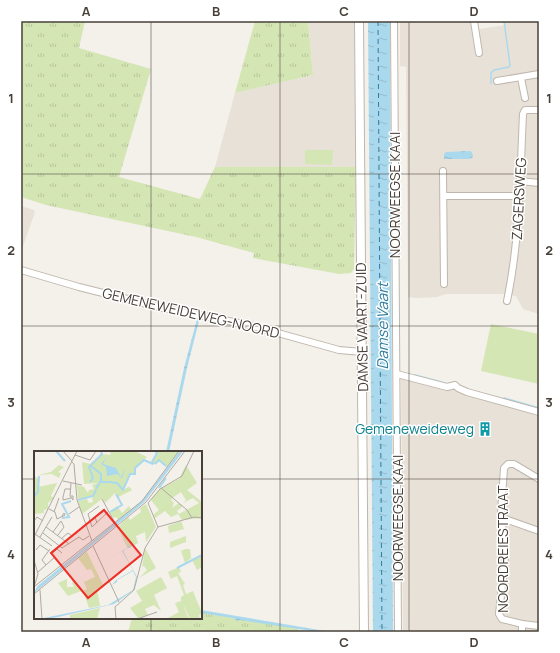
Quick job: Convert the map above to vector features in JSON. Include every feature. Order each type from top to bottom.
[{"type":"street","name":"DAMSE VAART-ZUID","points":[[359,21],[364,632]]},
{"type":"street","name":"NOORWEEGSE KAAI","points":[[394,21],[398,632]]},
{"type":"street","points":[[474,21],[479,53]]},
{"type":"street","points":[[497,81],[539,74]]},
{"type":"street","points":[[521,78],[525,98]]},
{"type":"street","name":"ZAGERSWEG","points":[[507,301],[516,247],[520,196],[523,114],[525,110],[539,110]]},
{"type":"street","points":[[443,171],[444,284]]},
{"type":"street","points":[[520,181],[539,183]]},
{"type":"street","points":[[444,196],[520,196]]},
{"type":"street","name":"GEMENEWEIDEWEG-NOORD","points":[[21,270],[79,287],[156,306],[249,325],[339,350],[362,352]]},
{"type":"street","points":[[397,374],[447,387],[455,385],[467,392],[539,412]]},
{"type":"street","name":"NOORDREIESTRAAT","points":[[522,632],[522,624],[502,619],[499,614],[505,558],[502,518],[504,468],[508,464],[514,464],[539,479]]},
{"type":"street","points":[[502,518],[539,531]]},
{"type":"street","points":[[522,624],[539,626]]},
{"type":"shaded area","points":[[308,21],[355,21],[356,167],[215,167],[235,93],[313,75]]},
{"type":"shaded area","points":[[400,21],[472,21],[474,30],[505,25],[505,21],[539,21],[539,314],[523,309],[516,296],[502,294],[446,294],[437,297],[408,297],[406,67],[400,66]]},
{"type":"shaded area","points":[[21,206],[34,210],[35,212],[21,252]]},
{"type":"shaded area","points":[[401,375],[458,388],[539,412],[539,632],[403,632]]},
{"type":"green space","points":[[21,21],[85,21],[79,48],[151,69],[119,177],[200,199],[215,167],[356,167],[354,269],[351,273],[339,274],[253,258],[254,253],[196,237],[46,205],[21,197]]},
{"type":"green space","points":[[255,21],[308,21],[313,75],[235,93]]},
{"type":"green space","points":[[305,150],[333,150],[332,165],[305,164]]},
{"type":"green space","points":[[491,324],[539,334],[539,384],[481,371]]},
{"type":"green space","points":[[202,612],[299,628],[298,632],[128,632],[132,619],[202,619]]},
{"type":"water","name":"Damse Vaart","points":[[368,21],[390,21],[393,632],[373,632]]},
{"type":"water","points":[[446,152],[472,152],[473,157],[470,159],[444,159],[444,154]]},
{"type":"water","points":[[197,319],[199,321],[187,368],[169,451],[166,451],[184,368]]},
{"type":"water","points":[[202,610],[326,632],[240,620],[237,621],[233,618],[202,613]]},
{"type":"waterway","points":[[491,83],[491,73],[494,70],[509,67],[510,65],[504,21]]},
{"type":"waterway","points":[[415,375],[445,383]]},
{"type":"waterway","points":[[504,398],[539,408]]},
{"type":"ferry route","points":[[378,21],[382,632]]},
{"type":"place","name":"Gemeneweideweg","points":[[485,429]]}]
